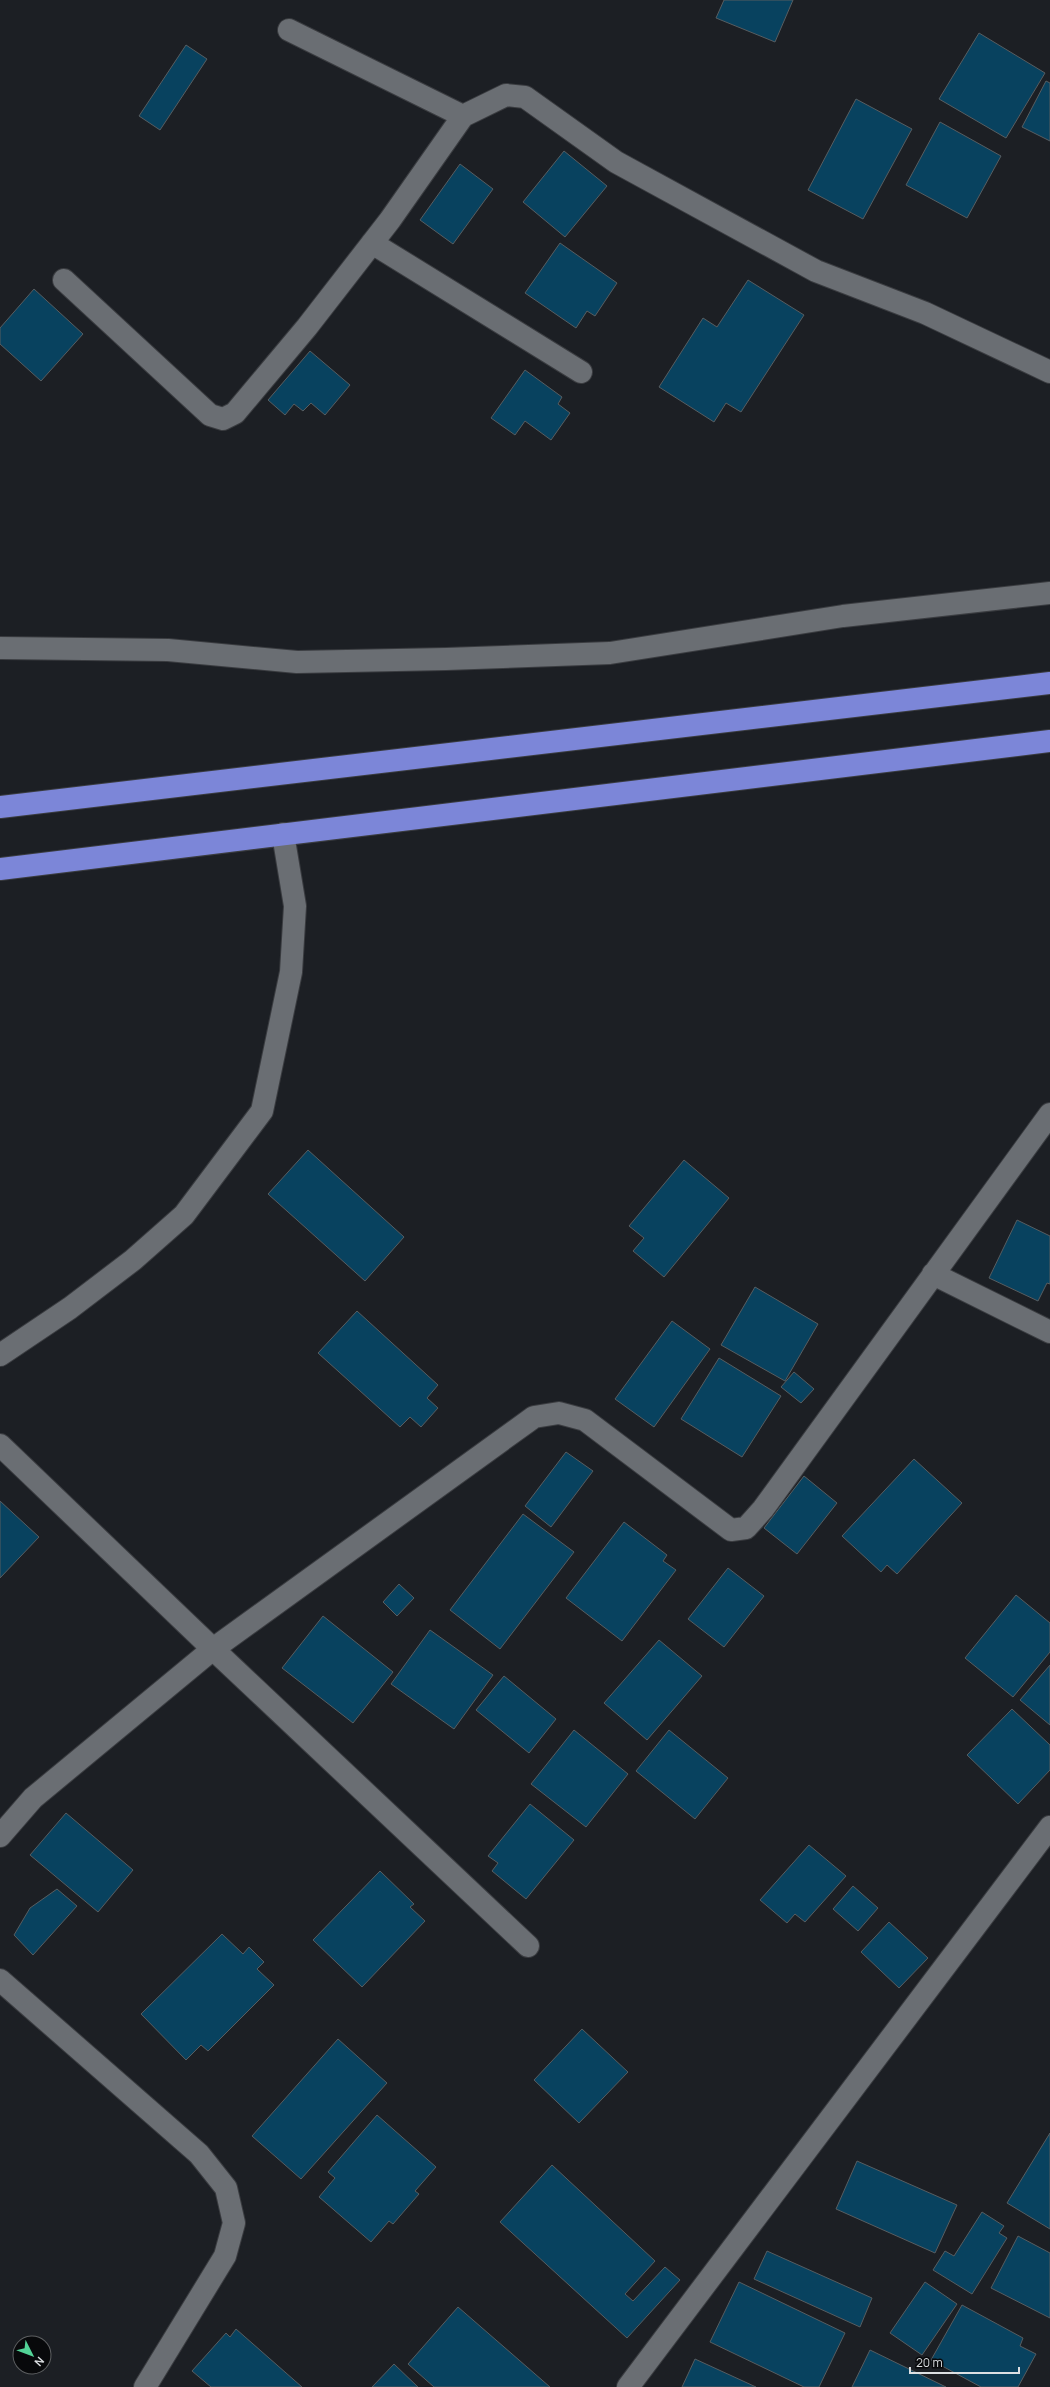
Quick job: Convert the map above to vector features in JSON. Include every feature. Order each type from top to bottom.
[{"type":"highway","points":[[0,807],[1050,683]]},
{"type":"highway","points":[[0,869],[1050,741]]},
{"type":"street","points":[[289,30],[463,116]]},
{"type":"street","points":[[64,280],[210,415],[223,418],[236,413],[372,243],[463,116],[506,95],[525,97],[616,162],[816,271],[925,313],[1050,372]]},
{"type":"street","points":[[372,243],[581,372]]},
{"type":"street","points":[[0,648],[168,650],[297,662],[446,659],[610,652],[843,616],[1050,593]]},
{"type":"street","points":[[0,1355],[76,1304],[133,1260],[184,1215],[262,1111],[291,972],[295,906],[283,834]]},
{"type":"street","points":[[0,1836],[33,1798],[213,1649],[534,1417],[559,1413],[585,1420],[731,1530],[746,1528],[763,1509],[1050,1114]]},
{"type":"street","points":[[933,1274],[1050,1332]]},
{"type":"street","points":[[0,1444],[213,1649],[528,1946]]},
{"type":"street","points":[[628,2387],[1050,1827]]},
{"type":"street","points":[[0,1980],[199,2154],[226,2188],[234,2223],[225,2256],[145,2387]]},
{"type":"building","points":[[724,0],[793,0],[775,42],[716,18]]},
{"type":"building","points":[[979,33],[1045,73],[1006,138],[939,99]]},
{"type":"building","points":[[186,45],[207,59],[160,130],[139,116]]},
{"type":"building","points":[[1046,81],[1050,83],[1050,141],[1022,127]]},
{"type":"building","points":[[856,99],[912,129],[863,219],[808,190]]},
{"type":"building","points":[[940,122],[1001,156],[967,218],[906,185]]},
{"type":"building","points":[[564,151],[607,186],[565,237],[523,202]]},
{"type":"building","points":[[460,164],[493,189],[453,244],[420,220]]},
{"type":"building","points":[[560,243],[617,283],[595,316],[587,311],[576,328],[525,293]]},
{"type":"building","points":[[748,280],[804,315],[741,412],[726,403],[714,422],[659,387],[703,318],[717,327]]},
{"type":"building","points":[[34,289],[83,334],[41,381],[0,344],[0,328]]},
{"type":"building","points":[[310,351],[350,385],[325,415],[311,403],[303,411],[294,404],[285,415],[268,400]]},
{"type":"building","points":[[525,370],[562,397],[558,404],[570,413],[551,440],[525,421],[515,435],[491,418]]},
{"type":"building","points":[[308,1150],[404,1237],[365,1281],[268,1194]]},
{"type":"building","points":[[684,1160],[729,1198],[664,1277],[633,1251],[644,1238],[629,1226]]},
{"type":"building","points":[[1017,1220],[1050,1236],[1050,1284],[1047,1283],[1038,1301],[989,1278]]},
{"type":"building","points":[[755,1287],[818,1324],[785,1381],[721,1345]]},
{"type":"building","points":[[357,1311],[438,1385],[427,1398],[438,1408],[421,1427],[410,1417],[400,1427],[318,1353]]},
{"type":"building","points":[[672,1321],[710,1349],[654,1427],[615,1399]]},
{"type":"building","points":[[719,1358],[781,1396],[742,1457],[681,1419]]},
{"type":"building","points":[[794,1372],[814,1389],[801,1403],[781,1387]]},
{"type":"building","points":[[566,1452],[593,1471],[551,1527],[525,1506]]},
{"type":"building","points":[[914,1459],[962,1503],[897,1574],[887,1565],[881,1572],[842,1536]]},
{"type":"building","points":[[804,1476],[837,1503],[797,1554],[764,1528]]},
{"type":"building","points":[[0,1501],[39,1537],[0,1578]]},
{"type":"building","points":[[523,1514],[574,1552],[500,1649],[450,1610]]},
{"type":"building","points":[[624,1522],[667,1555],[663,1561],[676,1570],[622,1641],[566,1598]]},
{"type":"building","points":[[728,1568],[764,1596],[724,1647],[688,1619]]},
{"type":"building","points":[[399,1584],[414,1598],[397,1616],[383,1602]]},
{"type":"building","points":[[1016,1595],[1050,1623],[1050,1652],[1013,1697],[965,1658]]},
{"type":"building","points":[[323,1616],[393,1672],[353,1723],[282,1668]]},
{"type":"building","points":[[430,1630],[493,1675],[454,1729],[391,1684]]},
{"type":"building","points":[[659,1640],[702,1676],[647,1740],[604,1703]]},
{"type":"building","points":[[1050,1665],[1050,1725],[1020,1700]]},
{"type":"building","points":[[504,1676],[556,1719],[529,1753],[476,1710]]},
{"type":"building","points":[[1012,1709],[1050,1745],[1050,1770],[1018,1804],[967,1755]]},
{"type":"building","points":[[574,1730],[628,1774],[586,1827],[531,1784]]},
{"type":"building","points":[[669,1730],[728,1778],[695,1819],[636,1771]]},
{"type":"building","points":[[530,1804],[574,1840],[526,1899],[492,1871],[498,1863],[488,1856]]},
{"type":"building","points":[[66,1813],[133,1870],[98,1912],[30,1855]]},
{"type":"building","points":[[809,1845],[846,1876],[805,1922],[795,1914],[787,1923],[760,1900]]},
{"type":"building","points":[[380,1871],[414,1904],[410,1907],[425,1921],[362,1987],[313,1940]]},
{"type":"building","points":[[853,1886],[878,1908],[858,1931],[833,1909]]},
{"type":"building","points":[[57,1889],[77,1906],[33,1955],[14,1935],[30,1908]]},
{"type":"building","points":[[889,1922],[928,1958],[899,1988],[861,1952]]},
{"type":"building","points":[[222,1934],[243,1954],[249,1947],[264,1962],[257,1969],[274,1985],[208,2051],[201,2045],[186,2060],[141,2014]]},
{"type":"building","points":[[582,2029],[628,2072],[579,2123],[534,2080]]},
{"type":"building","points":[[338,2039],[387,2083],[301,2179],[252,2136]]},
{"type":"building","points":[[377,2115],[436,2167],[415,2191],[419,2194],[393,2224],[389,2221],[371,2242],[319,2197],[335,2178],[328,2172]]},
{"type":"building","points":[[1050,2133],[1050,2229],[1007,2203]]},
{"type":"building","points":[[857,2161],[957,2205],[935,2253],[836,2209]]},
{"type":"building","points":[[552,2165],[655,2261],[625,2294],[633,2301],[665,2267],[680,2280],[627,2338],[500,2222]]},
{"type":"building","points":[[982,2212],[1004,2226],[999,2233],[1007,2238],[972,2294],[933,2270],[945,2251],[954,2256]]},
{"type":"building","points":[[1018,2236],[1050,2253],[1050,2318],[991,2288]]},
{"type":"building","points":[[767,2251],[872,2298],[860,2327],[754,2279]]},
{"type":"building","points":[[739,2282],[845,2333],[819,2387],[804,2387],[710,2342]]},
{"type":"building","points":[[925,2282],[957,2304],[922,2355],[890,2333]]},
{"type":"building","points":[[962,2305],[1023,2338],[1020,2346],[1036,2354],[1018,2387],[981,2387],[931,2360]]},
{"type":"building","points":[[458,2307],[550,2387],[434,2387],[408,2364]]},
{"type":"building","points":[[236,2329],[302,2387],[211,2387],[192,2371],[226,2333],[230,2337]]},
{"type":"building","points":[[870,2350],[946,2387],[852,2387]]},
{"type":"building","points":[[695,2359],[756,2387],[682,2387]]},
{"type":"building","points":[[394,2364],[418,2387],[372,2387]]}]
